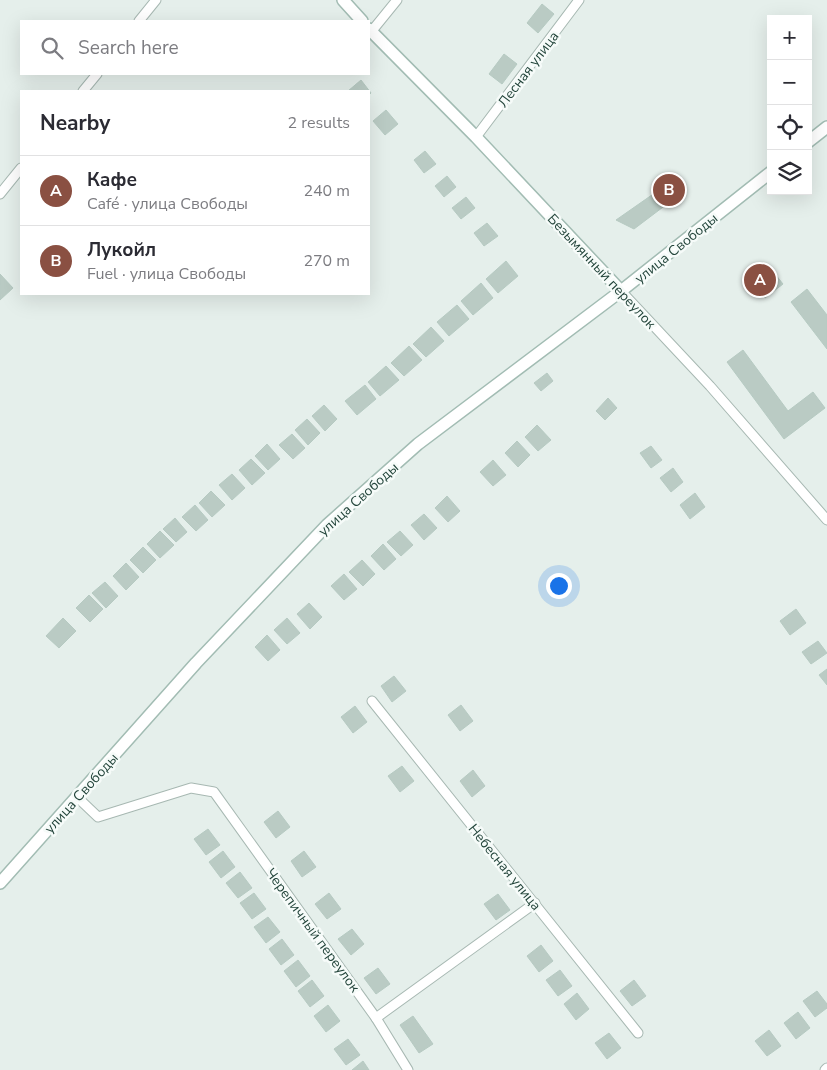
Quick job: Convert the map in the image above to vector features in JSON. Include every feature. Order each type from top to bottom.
[{"type":"main road","points":[[343,0],[361,20]]},
{"type":"main road","name":"Безымянный переулок","points":[[370,30],[476,137],[621,291]]},
{"type":"main road","points":[[812,139],[827,127]]},
{"type":"main road","name":"улица Свободы","points":[[0,884],[196,663],[327,525],[418,444],[621,291],[767,175]]},
{"type":"street","points":[[140,20],[156,0]]},
{"type":"street","points":[[370,30],[397,0]]},
{"type":"street","name":"Лесная улица","points":[[476,137],[579,0]]},
{"type":"street","points":[[83,90],[96,75]]},
{"type":"street","points":[[0,194],[20,169]]},
{"type":"street","name":"Безымянный переулок","points":[[621,291],[710,386],[827,520]]},
{"type":"street","name":"Небесная улица","points":[[372,701],[638,1033]]},
{"type":"street","name":"Черепичный переулок","points":[[77,797],[98,817],[191,788],[214,792],[376,1018],[408,1070]]},
{"type":"street","points":[[376,1018],[535,903]]},
{"type":"building","points":[[542,4],[554,14],[538,33],[527,23]]},
{"type":"building","points":[[504,54],[517,64],[502,84],[489,74]]},
{"type":"building","points":[[361,80],[369,90],[349,90]]},
{"type":"building","points":[[386,110],[398,124],[385,135],[373,121]]},
{"type":"building","points":[[425,151],[436,164],[424,173],[414,160]]},
{"type":"building","points":[[447,176],[456,187],[444,197],[435,186]]},
{"type":"building","points":[[669,183],[679,195],[634,229],[616,220]]},
{"type":"building","points":[[466,197],[475,208],[461,219],[452,208]]},
{"type":"building","points":[[487,223],[498,236],[484,246],[474,233]]},
{"type":"building","points":[[506,261],[518,276],[498,293],[486,279]]},
{"type":"building","points":[[767,264],[783,284],[765,298],[750,278]]},
{"type":"building","points":[[0,274],[13,288],[0,300]]},
{"type":"building","points":[[481,283],[493,298],[473,315],[461,301]]},
{"type":"building","points":[[807,289],[827,315],[827,349],[791,302]]},
{"type":"building","points":[[457,305],[469,319],[449,336],[437,322]]},
{"type":"building","points":[[431,327],[444,341],[426,357],[413,344]]},
{"type":"building","points":[[409,346],[422,360],[404,376],[391,363]]},
{"type":"building","points":[[743,350],[788,411],[813,392],[825,408],[784,439],[727,362]]},
{"type":"building","points":[[386,366],[399,380],[380,396],[368,382]]},
{"type":"building","points":[[547,373],[553,381],[541,391],[534,383]]},
{"type":"building","points":[[365,385],[376,399],[357,415],[345,401]]},
{"type":"building","points":[[608,398],[617,408],[605,420],[596,411]]},
{"type":"building","points":[[324,405],[337,419],[325,431],[312,416]]},
{"type":"building","points":[[307,419],[320,433],[308,445],[295,430]]},
{"type":"building","points":[[537,425],[551,440],[538,451],[525,437]]},
{"type":"building","points":[[292,434],[305,448],[293,459],[279,445]]},
{"type":"building","points":[[517,441],[530,455],[518,467],[505,453]]},
{"type":"building","points":[[267,444],[280,459],[268,470],[255,456]]},
{"type":"building","points":[[651,446],[662,460],[651,468],[640,453]]},
{"type":"building","points":[[251,459],[265,473],[252,485],[239,470]]},
{"type":"building","points":[[493,460],[506,475],[493,486],[480,472]]},
{"type":"building","points":[[673,468],[683,482],[671,492],[660,478]]},
{"type":"building","points":[[232,474],[245,488],[232,500],[219,485]]},
{"type":"building","points":[[211,491],[225,505],[212,517],[199,503]]},
{"type":"building","points":[[695,493],[705,507],[690,519],[680,505]]},
{"type":"building","points":[[447,496],[460,511],[448,522],[435,508]]},
{"type":"building","points":[[195,505],[208,520],[196,531],[182,517]]},
{"type":"building","points":[[424,514],[437,528],[424,540],[411,525]]},
{"type":"building","points":[[175,518],[187,532],[176,542],[163,529]]},
{"type":"building","points":[[160,531],[174,545],[160,558],[147,544]]},
{"type":"building","points":[[400,531],[413,545],[401,556],[387,542]]},
{"type":"building","points":[[383,544],[396,559],[384,570],[371,556]]},
{"type":"building","points":[[143,547],[156,560],[143,573],[130,560]]},
{"type":"building","points":[[362,560],[375,574],[363,586],[349,572]]},
{"type":"building","points":[[126,563],[139,577],[126,590],[113,576]]},
{"type":"building","points":[[344,574],[357,589],[344,600],[331,586]]},
{"type":"building","points":[[105,582],[118,596],[106,608],[92,593]]},
{"type":"building","points":[[89,595],[103,609],[90,622],[76,608]]},
{"type":"building","points":[[309,603],[322,617],[310,629],[297,614]]},
{"type":"building","points":[[796,609],[806,623],[790,635],[780,621]]},
{"type":"building","points":[[63,618],[76,631],[59,648],[46,636]]},
{"type":"building","points":[[287,618],[300,633],[287,644],[274,630]]},
{"type":"building","points":[[267,635],[280,650],[268,661],[255,647]]},
{"type":"building","points":[[818,641],[827,653],[811,664],[802,652]]},
{"type":"building","points":[[827,669],[827,685],[819,675]]},
{"type":"building","points":[[394,676],[406,691],[392,702],[381,686]]},
{"type":"building","points":[[461,705],[473,721],[460,731],[448,715]]},
{"type":"building","points":[[355,706],[367,722],[353,733],[341,717]]},
{"type":"building","points":[[402,766],[414,781],[400,792],[388,776]]},
{"type":"building","points":[[473,770],[485,786],[472,797],[460,781]]},
{"type":"building","points":[[278,811],[290,827],[276,838],[264,822]]},
{"type":"building","points":[[208,829],[220,845],[206,855],[194,839]]},
{"type":"building","points":[[223,851],[235,867],[221,878],[209,862]]},
{"type":"building","points":[[304,851],[316,867],[302,877],[291,861]]},
{"type":"building","points":[[240,872],[252,888],[238,898],[226,883]]},
{"type":"building","points":[[254,893],[266,909],[252,919],[240,903]]},
{"type":"building","points":[[329,893],[341,909],[327,919],[315,904]]},
{"type":"building","points":[[498,894],[510,910],[496,920],[484,904]]},
{"type":"building","points":[[268,917],[280,932],[266,943],[254,927]]},
{"type":"building","points":[[352,929],[364,944],[351,955],[338,939]]},
{"type":"building","points":[[282,939],[294,955],[281,965],[269,949]]},
{"type":"building","points":[[541,945],[553,961],[539,972],[527,956]]},
{"type":"building","points":[[298,960],[310,976],[296,987],[284,971]]},
{"type":"building","points":[[378,968],[390,984],[376,994],[364,978]]},
{"type":"building","points":[[560,970],[572,986],[558,996],[546,980]]},
{"type":"building","points":[[312,980],[324,996],[310,1007],[298,991]]},
{"type":"building","points":[[634,980],[646,996],[632,1006],[620,991]]},
{"type":"building","points":[[817,991],[827,1004],[827,1008],[815,1017],[803,1001]]},
{"type":"building","points":[[577,993],[589,1009],[576,1020],[564,1004]]},
{"type":"building","points":[[328,1005],[340,1021],[326,1032],[314,1016]]},
{"type":"building","points":[[798,1012],[810,1028],[796,1039],[784,1023]]},
{"type":"building","points":[[413,1016],[433,1044],[419,1053],[400,1025]]},
{"type":"building","points":[[769,1030],[781,1046],[767,1056],[755,1041]]},
{"type":"building","points":[[609,1033],[621,1048],[607,1059],[595,1043]]},
{"type":"building","points":[[348,1039],[360,1055],[346,1065],[334,1049]]},
{"type":"building","points":[[363,1061],[369,1070],[352,1070]]},
{"type":"place","name":"Лукойл","points":[[669,190]]},
{"type":"place","name":"Кафе","points":[[760,280]]}]
